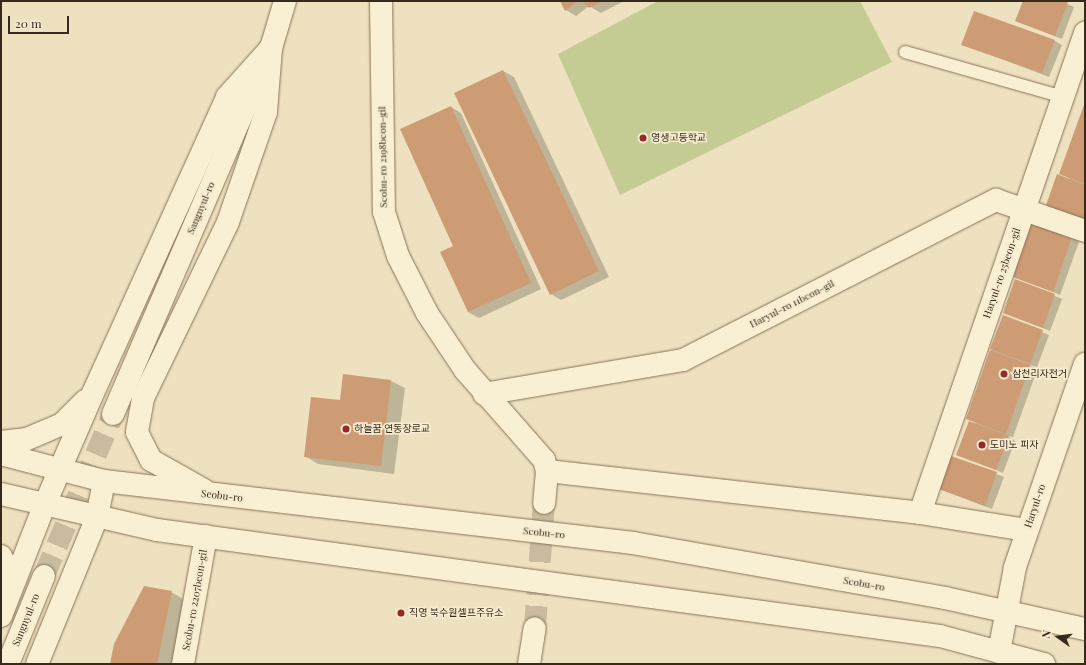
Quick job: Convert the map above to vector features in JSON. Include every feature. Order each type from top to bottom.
[{"type":"main road","name":"Sangnyul-ro","points":[[112,414],[271,48],[285,1]]},
{"type":"main road","name":"Seobu-ro 2198beon-gil","points":[[381,1],[384,212],[398,256],[428,313],[465,370],[484,394],[544,460],[547,471]]},
{"type":"main road","name":"Haryul-ro 25beon-gil","points":[[920,513],[1085,33]]},
{"type":"main road","points":[[3,611],[59,471],[227,97],[271,48]]},
{"type":"main road","points":[[212,495],[151,460],[137,432],[143,398],[233,207],[266,112],[271,48]]},
{"type":"main road","name":"Haryul-ro 11beon-gil","points":[[484,394],[683,360],[996,200],[1085,231]]},
{"type":"main road","name":"Haryul-ro","points":[[998,658],[1015,567],[1026,530],[1085,364]]},
{"type":"main road","points":[[1,442],[27,439],[62,424],[93,393]]},
{"type":"main road","name":"Seobu-ro","points":[[1,454],[104,482],[633,543],[945,598],[1085,630]]},
{"type":"main road","points":[[544,502],[547,471],[920,513],[1026,530]]},
{"type":"main road","points":[[37,664],[97,517],[104,482]]},
{"type":"main road","points":[[1,494],[157,530],[940,636],[998,658],[1044,664]]},
{"type":"main road","name":"Seobu-ro 2207beon-gil","points":[[183,664],[206,536]]},
{"type":"main road","points":[[1,556],[6,567],[3,611]]},
{"type":"main road","name":"Sangnyul-ro","points":[[8,664],[44,576]]},
{"type":"main road","points":[[530,664],[535,628]]},
{"type":"lane","points":[[905,52],[1063,97]]},
{"type":"green space","points":[[658,1],[860,1],[892,62],[620,195],[558,54]]},
{"type":"building","points":[[560,1],[578,1],[565,11]]},
{"type":"building","points":[[583,1],[603,1],[589,8]]},
{"type":"building","points":[[1023,1],[1068,2],[1055,36],[1015,21]]},
{"type":"building","points":[[974,11],[1055,40],[1042,73],[961,45]]},
{"type":"building","points":[[503,70],[599,271],[550,295],[454,93]]},
{"type":"building","points":[[1085,102],[1085,184],[1059,174]]},
{"type":"building","points":[[451,106],[531,283],[468,312],[440,252],[453,246],[400,129]]},
{"type":"building","points":[[1057,174],[1085,185],[1085,222],[1045,208]]},
{"type":"building","points":[[1033,219],[1073,234],[1053,292],[1013,277]]},
{"type":"building","points":[[1015,279],[1055,294],[1043,328],[1003,313]]},
{"type":"building","points":[[1003,315],[1043,330],[1030,364],[990,349]]},
{"type":"building","points":[[990,350],[1030,365],[1006,434],[966,419]]},
{"type":"building","name":"하늘꿈 연동장로교","points":[[343,374],[391,380],[381,466],[304,457],[311,397],[340,400]]},
{"type":"building","name":"도미노 피자","points":[[969,421],[1009,436],[996,470],[956,455]]},
{"type":"building","points":[[948,455],[997,472],[985,506],[936,488]]},
{"type":"building","points":[[144,586],[172,591],[157,664],[110,664],[114,644]]},
{"type":"tunnel","points":[[44,576],[113,414]]},
{"type":"tunnel","points":[[535,628],[544,503]]},
{"type":"place","name":"영생고등학교","points":[[643,138]]},
{"type":"place","name":"삼천리자전거","points":[[1004,374]]},
{"type":"place","name":"하늘꿈 연동장로교","points":[[346,429]]},
{"type":"place","name":"도미노 피자","points":[[982,445]]},
{"type":"place","name":"직영 북수원셀프주유소","points":[[401,613]]}]
